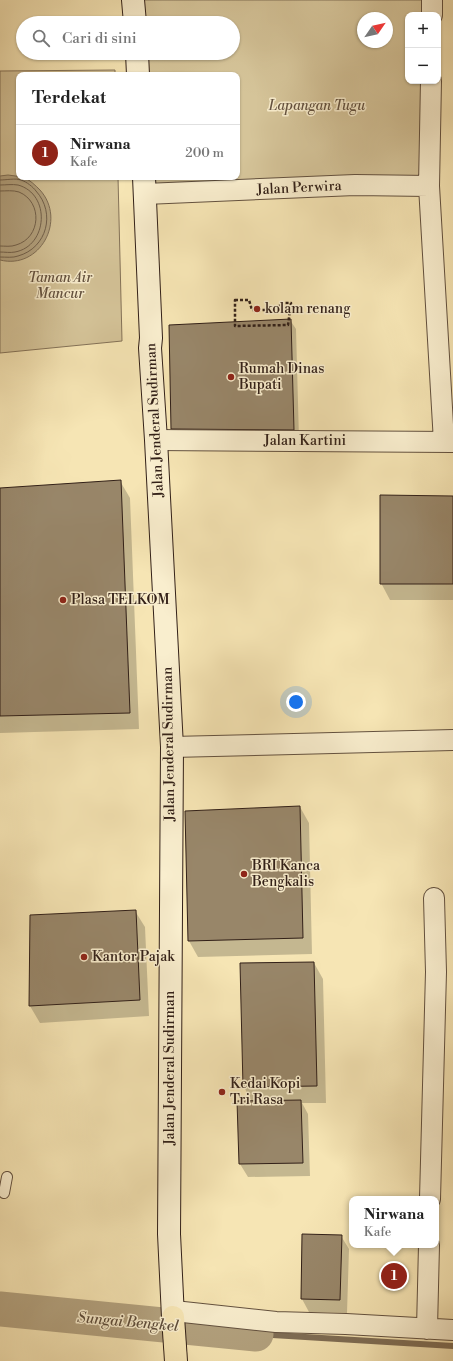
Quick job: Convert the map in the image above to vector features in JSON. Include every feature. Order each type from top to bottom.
[{"type":"main road","points":[[173,1314],[176,1361]]},
{"type":"street","points":[[134,0],[135,16]]},
{"type":"street","points":[[432,0],[432,12]]},
{"type":"street","points":[[137,60],[138,72]]},
{"type":"street","points":[[431,84],[429,186],[449,442]]},
{"type":"street","name":"Jalan Perwira","points":[[144,186],[429,186]]},
{"type":"street","name":"Jalan Jenderal Sudirman","points":[[144,186],[151,338],[150,348],[172,747],[169,1234],[173,1314]]},
{"type":"street","name":"Jalan Kartini","points":[[156,440],[449,442]]},
{"type":"street","points":[[172,747],[453,740]]},
{"type":"street","points":[[430,1196],[436,972],[434,898]]},
{"type":"street","points":[[427,1329],[429,1248]]},
{"type":"street","points":[[173,1314],[276,1322],[453,1330]]},
{"type":"lane","points":[[4,1193],[7,1177]]},
{"type":"path","points":[[235,300],[249,300],[252,310],[280,310],[280,303],[292,303],[288,326],[235,326],[235,300]]},
{"type":"green space","name":"Lapangan Tugu","points":[[142,0],[430,0],[430,12],[405,12],[405,84],[431,84],[432,175],[149,198],[148,180],[240,180],[240,72],[146,72],[145,60],[240,60],[240,16],[143,16]]},
{"type":"green space","name":"Taman Air Mancur","points":[[115,70],[115,72],[16,72],[16,180],[118,180],[122,341],[0,353],[0,71]]},
{"type":"water","points":[[0,176],[16,176],[16,180],[28,180],[40,190],[48,202],[51,215],[50,228],[45,240],[37,250],[27,258],[14,261],[0,260]]},
{"type":"building","name":"Rumah Dinas Bupati","points":[[291,319],[294,430],[171,429],[169,325]]},
{"type":"building","name":"Plasa TELKOM","points":[[121,480],[130,713],[0,716],[0,488]]},
{"type":"building","points":[[380,495],[453,496],[453,584],[380,584]]},
{"type":"building","name":"BRI Kanca Bengkalis","points":[[300,806],[303,938],[188,941],[185,811]]},
{"type":"building","name":"Kantor Pajak","points":[[136,910],[140,1000],[29,1006],[30,915]]},
{"type":"building","points":[[314,962],[317,1086],[243,1087],[240,963]]},
{"type":"building","points":[[301,1100],[303,1163],[239,1164],[237,1101]]},
{"type":"building","points":[[302,1234],[342,1235],[340,1300],[301,1299]]},
{"type":"waterway","name":"Sungai Bengkel","points":[[0,1309],[256,1334]]},
{"type":"waterway","points":[[256,1334],[453,1346]]},
{"type":"place","name":"kolam renang","points":[[257,309]]},
{"type":"place","name":"Rumah Dinas Bupati","points":[[231,377]]},
{"type":"place","name":"Plasa TELKOM","points":[[63,600]]},
{"type":"place","name":"BRI Kanca Bengkalis","points":[[244,874]]},
{"type":"place","name":"Kantor Pajak","points":[[84,957]]},
{"type":"place","name":"Kedai Kopi Tri Rasa","points":[[222,1092]]},
{"type":"place","name":"Nirwana","points":[[394,1276]]}]
